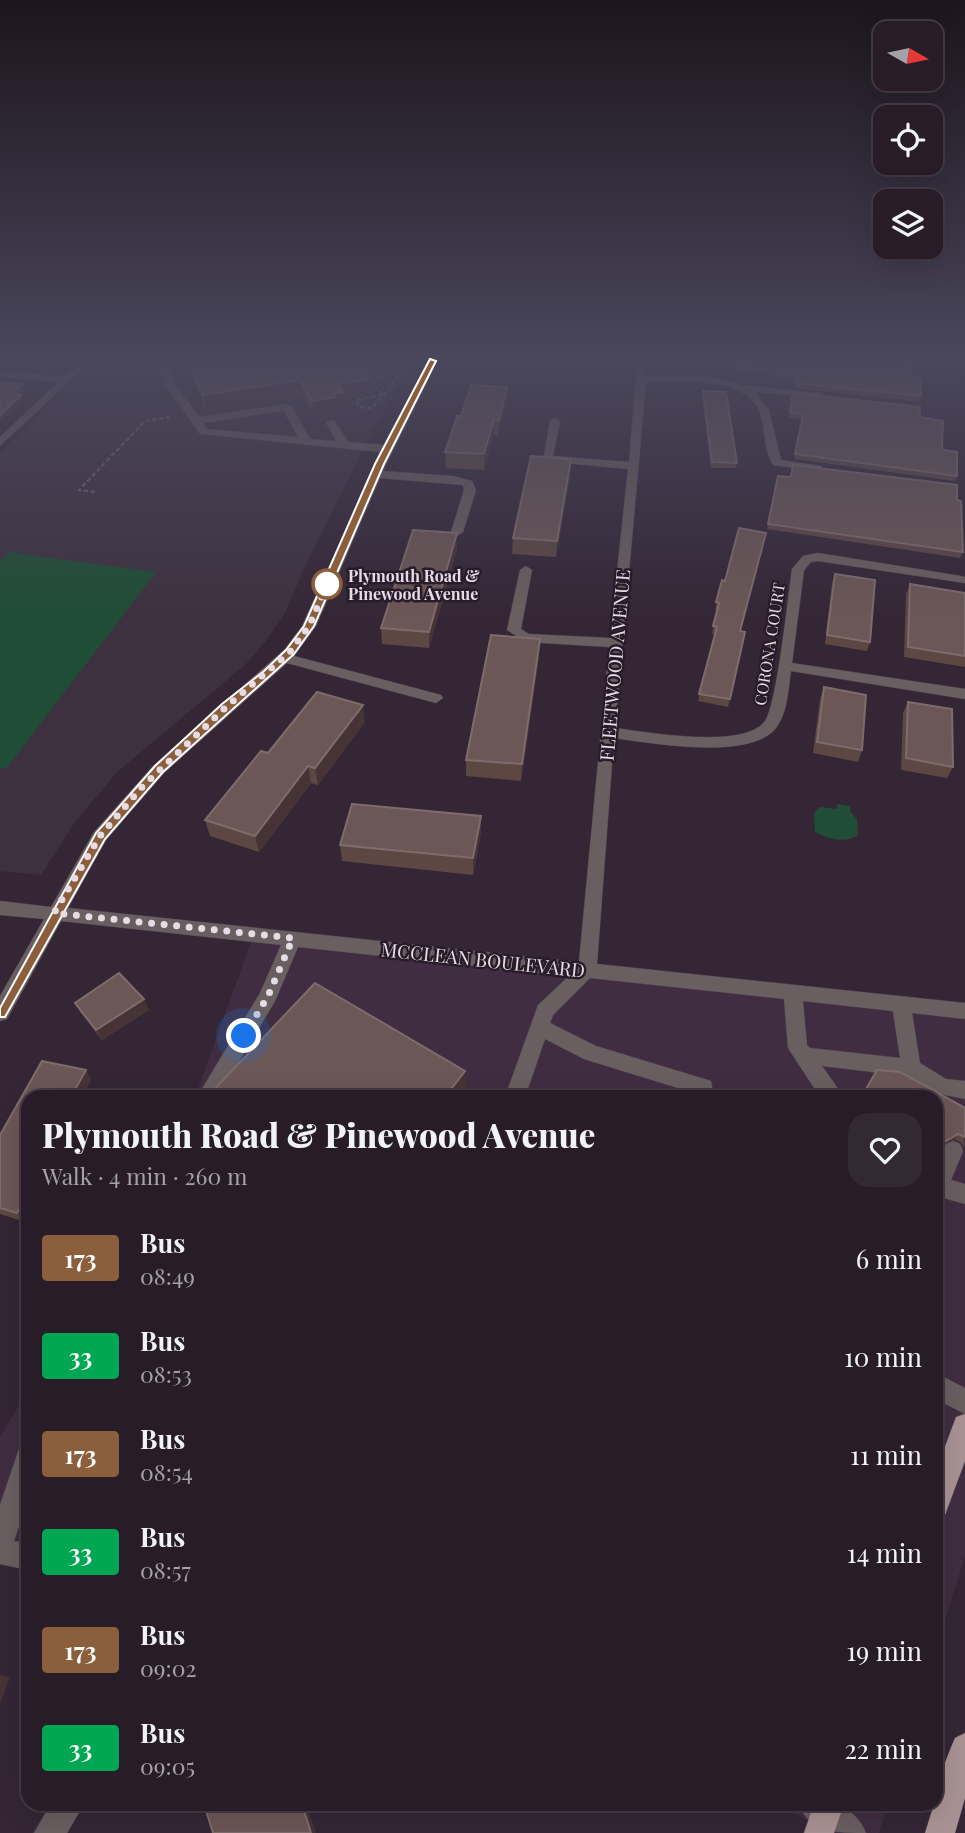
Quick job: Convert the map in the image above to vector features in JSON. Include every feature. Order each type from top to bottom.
[{"type":"main road","points":[[943,1487],[965,1426]]},
{"type":"main road","points":[[940,1833],[965,1748]]},
{"type":"street","points":[[0,1013],[54,913],[100,836],[142,787],[226,707],[284,658],[309,626],[387,449],[361,447]]},
{"type":"street","points":[[550,447],[547,459],[634,466]]},
{"type":"street","name":"FLEETWOOD AVENUE","points":[[587,970],[636,447]]},
{"type":"street","points":[[770,447],[777,463],[832,470]]},
{"type":"street","points":[[375,474],[453,479],[468,483],[470,490],[457,531]]},
{"type":"street","name":"CORONA COURT","points":[[607,732],[708,741],[756,736],[768,729],[777,711],[798,569],[807,559],[818,557],[961,580]]},
{"type":"street","points":[[526,570],[514,630],[526,638],[616,643]]},
{"type":"street","points":[[284,658],[436,698]]},
{"type":"street","points":[[785,666],[965,694]]},
{"type":"street","name":"MCCLEAN BOULEVARD","points":[[0,908],[965,1011]]},
{"type":"street","points":[[211,1090],[268,996],[293,938]]},
{"type":"street","points":[[518,1090],[545,1011],[587,970]]},
{"type":"street","points":[[793,992],[798,1048],[806,1056],[826,1090]]},
{"type":"street","points":[[901,1004],[911,1074]]},
{"type":"street","points":[[540,1027],[591,1053],[704,1087],[704,1090]]},
{"type":"street","points":[[806,1056],[911,1074],[952,1093]]},
{"type":"street","points":[[943,1173],[953,1152]]},
{"type":"street","points":[[943,1188],[965,1194]]},
{"type":"street","points":[[943,1389],[965,1402]]},
{"type":"street","points":[[0,1545],[21,1480]]},
{"type":"street","points":[[0,1551],[21,1556]]},
{"type":"street","points":[[49,1833],[64,1811]]},
{"type":"street","points":[[822,1813],[851,1833]]},
{"type":"path","points":[[95,492],[79,491],[121,447]]},
{"type":"shaded area","points":[[7,447],[364,447],[285,613],[265,642],[245,665],[117,772],[75,822],[41,875],[0,871],[0,453]]},
{"type":"shaded area","points":[[253,937],[965,1016],[965,1556],[943,1627],[943,1090],[198,1090]]},
{"type":"shaded area","points":[[21,1402],[21,1562],[0,1558],[0,1437]]},
{"type":"shaded area","points":[[789,1811],[886,1811],[879,1833],[831,1833]]},
{"type":"green space","points":[[8,552],[156,572],[6,769],[0,768],[0,561]]},
{"type":"green space","points":[[837,804],[850,806],[850,811],[857,819],[858,835],[853,838],[836,840],[815,832],[814,813],[820,807],[837,809]]},
{"type":"building","points":[[447,447],[486,447],[484,454],[445,452]]},
{"type":"building","points":[[710,447],[734,447],[737,463],[712,462]]},
{"type":"building","points":[[796,447],[942,447],[942,450],[957,452],[957,476],[795,454]]},
{"type":"building","points":[[531,456],[571,459],[557,541],[513,538]]},
{"type":"building","points":[[793,465],[957,485],[957,500],[961,501],[963,552],[768,524],[778,476],[791,477]]},
{"type":"building","points":[[739,528],[766,533],[740,631],[745,632],[730,699],[699,694],[717,627],[713,626],[719,603],[716,602],[722,580],[725,581]]},
{"type":"building","points":[[413,530],[457,533],[429,632],[381,628]]},
{"type":"building","points":[[835,574],[875,580],[870,642],[827,635]]},
{"type":"building","points":[[910,584],[965,593],[965,656],[908,647]]},
{"type":"building","points":[[491,635],[540,639],[522,764],[466,760]]},
{"type":"building","points":[[824,687],[866,695],[862,750],[817,742]]},
{"type":"building","points":[[317,692],[363,705],[315,768],[308,766],[255,836],[205,820],[261,751],[268,753]]},
{"type":"building","points":[[908,702],[952,709],[953,767],[906,758]]},
{"type":"building","points":[[352,804],[481,816],[473,858],[340,845]]},
{"type":"building","points":[[119,973],[144,999],[96,1030],[75,1003]]},
{"type":"building","points":[[315,983],[465,1071],[450,1090],[214,1090]]},
{"type":"building","points":[[42,1061],[86,1070],[75,1090],[26,1090]]},
{"type":"building","points":[[877,1070],[900,1072],[932,1090],[865,1090]]},
{"type":"building","points":[[943,1096],[965,1108],[965,1137],[958,1134],[946,1141],[943,1139]]},
{"type":"building","points":[[21,1098],[21,1206],[17,1213],[0,1208],[0,1135]]},
{"type":"building","points":[[206,1811],[304,1811],[311,1833],[213,1833]]},
{"type":"bus line","name":"173","points":[[0,1013],[54,913],[100,836],[159,769],[226,707],[268,674],[290,652],[309,626],[389,447]]},
{"type":"place","name":"Plymouth Road & Pinewood Avenue","points":[[327,584]]},
{"type":"route","points":[[244,1036],[268,996],[293,938],[54,913],[100,836],[142,787],[226,707],[268,674],[290,652],[309,626],[331,576],[327,584]]}]
